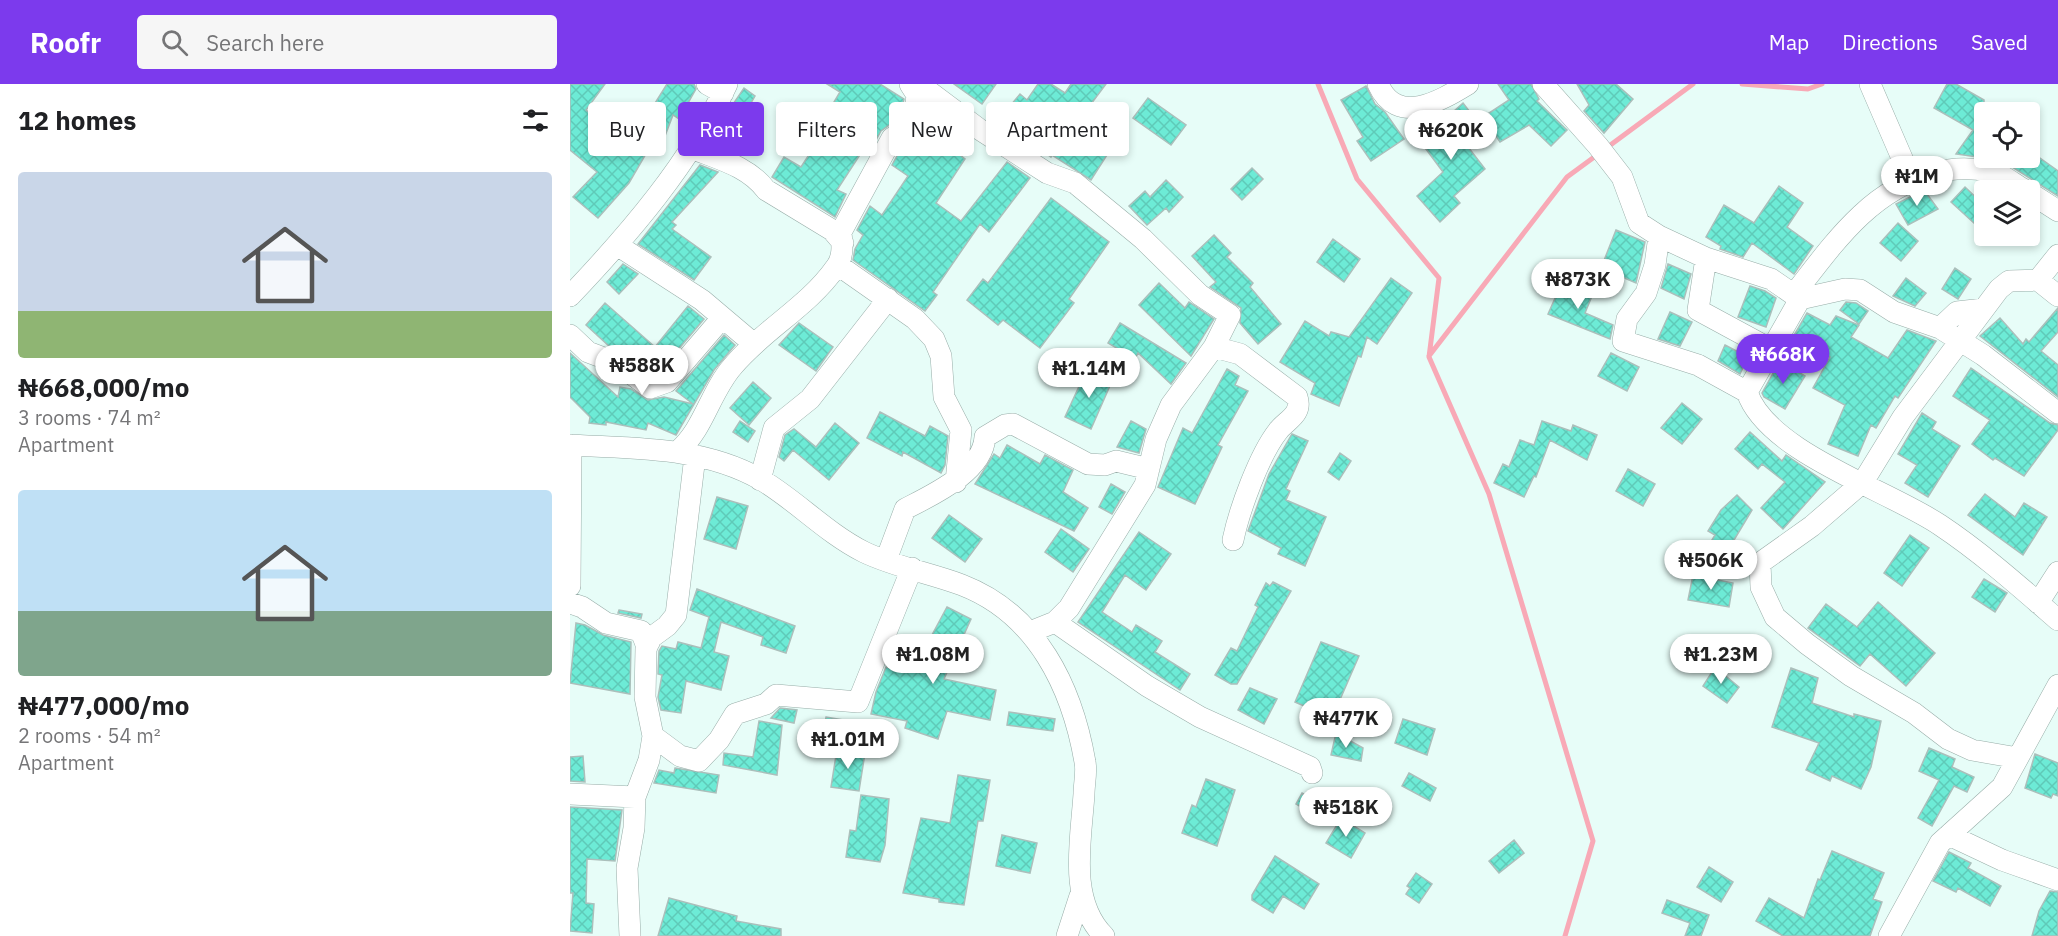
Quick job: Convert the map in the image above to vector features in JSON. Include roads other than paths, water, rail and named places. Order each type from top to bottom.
[{"type":"street","points":[[647,647],[652,637],[667,626],[676,615],[687,453],[712,397],[731,368],[754,344],[811,297],[838,265],[843,243],[841,232],[892,138],[909,127],[915,112],[917,95],[910,84]]},
{"type":"street","points":[[919,84],[979,129],[1028,161],[1047,173],[1074,183],[1143,240],[1200,295],[1230,315],[1214,347],[1171,405],[1156,439],[1145,485],[1069,608],[1055,622],[1030,632]]},
{"type":"street","points":[[1378,84],[1384,98],[1396,105],[1415,108],[1438,102],[1468,84]]},
{"type":"street","points":[[1543,84],[1622,177],[1639,223],[1659,236],[1707,258],[1771,279],[1798,296],[1845,288],[1860,290],[1894,312],[1940,328],[1983,355],[2058,412]]},
{"type":"street","points":[[1870,84],[1911,179]]},
{"type":"street","points":[[712,102],[719,87]]},
{"type":"street","points":[[570,296],[650,205],[685,156]]},
{"type":"street","points":[[711,156],[741,168],[759,180],[766,190],[832,230],[843,243]]},
{"type":"street","points":[[1747,392],[1798,296],[1841,234],[1882,195],[1911,179],[1951,168],[1975,169],[2001,175],[2009,180]]},
{"type":"street","points":[[2040,199],[2058,211]]},
{"type":"street","points":[[1659,236],[1655,265],[1646,292],[1627,319],[1623,341],[1698,365],[1747,392],[1752,407],[1761,420],[1782,437],[1826,464],[1939,524],[2058,620]]},
{"type":"street","points":[[617,245],[702,300],[754,344]]},
{"type":"street","points":[[2038,280],[2058,255]]},
{"type":"street","points":[[1707,258],[1698,310],[1770,349]]},
{"type":"street","points":[[838,265],[888,299],[934,339],[941,356],[944,397],[961,430],[956,482]]},
{"type":"street","points":[[2019,758],[1972,750],[1948,738],[1914,713],[1851,676],[1775,617],[1761,586],[1760,563],[1812,526],[1863,482],[1903,417],[1959,340],[2008,281],[2038,280],[2058,296]]},
{"type":"street","points":[[760,480],[774,428],[810,399],[888,299]]},
{"type":"street","points":[[1940,328],[1957,312],[1984,309]]},
{"type":"street","points":[[570,335],[588,352],[617,363],[650,388],[667,382],[722,318]]},
{"type":"street","points":[[1214,347],[1240,354],[1297,397],[1299,404],[1296,413],[1279,429],[1266,450],[1238,519],[1233,540]]},
{"type":"street","points":[[886,560],[905,509],[956,482],[984,447],[985,437],[1005,425],[1013,424],[1088,464],[1104,465],[1116,461],[1149,469]]},
{"type":"street","points":[[570,586],[571,445],[687,453],[726,464],[760,480],[863,551],[964,585],[999,603],[1030,632],[1058,674],[1071,706],[1085,764],[1080,896],[1067,936]]},
{"type":"street","points":[[653,736],[680,756],[699,760],[719,740],[735,714],[766,704],[776,696],[858,702],[912,568]]},
{"type":"street","points":[[2038,603],[2058,572]]},
{"type":"street","points":[[570,603],[582,607],[606,623],[641,631],[647,647],[645,697],[653,736],[649,760],[635,797],[634,828],[627,868],[630,936]]},
{"type":"street","points":[[1055,622],[1147,687],[1200,717],[1310,767],[1312,773]]},
{"type":"street","points":[[1888,936],[1929,860],[1949,835],[2002,787],[2058,685]]},
{"type":"street","points":[[570,794],[635,797]]},
{"type":"street","points":[[1949,835],[2002,860],[2058,880]]},
{"type":"street","points":[[1080,896],[1093,925],[1104,936]]},
{"type":"waterway","points":[[1318,84],[1357,179],[1439,278],[1429,357],[1489,494],[1593,841],[1565,936]]},
{"type":"waterway","points":[[1605,149],[1693,84]]},
{"type":"waterway","points":[[1742,84],[1808,89],[1822,84]]},
{"type":"waterway","points":[[1429,356],[1567,177],[1597,155]]}]
